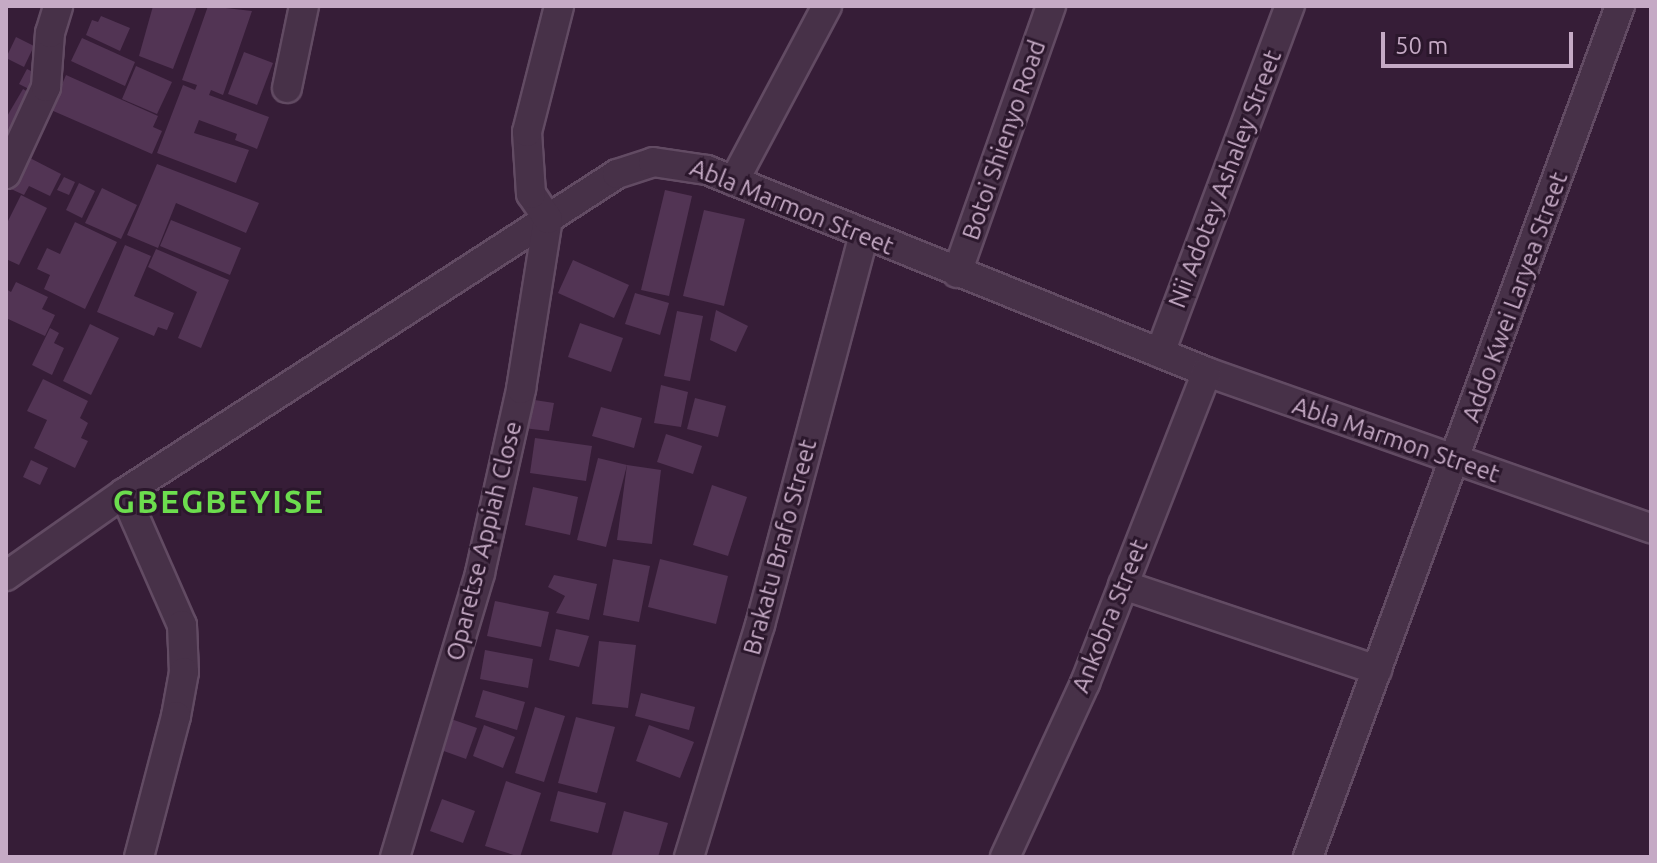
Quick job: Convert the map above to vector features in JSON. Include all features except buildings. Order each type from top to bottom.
[{"type":"street","points":[[6,174],[46,87],[58,6]]},
{"type":"street","points":[[287,88],[304,6]]},
{"type":"street","points":[[548,219],[531,194],[527,132],[559,6]]},
{"type":"street","points":[[734,181],[827,6]]},
{"type":"street","name":"Botoi Shienyo Road","points":[[957,273],[1051,6]]},
{"type":"street","name":"Nii Adotey Ashaley Street","points":[[1160,353],[1290,6]]},
{"type":"street","name":"Addo Kwei Laryea Street","points":[[1308,857],[1620,6]]},
{"type":"street","name":"Abla Marmon Street","points":[[6,576],[124,493],[617,174],[653,162],[678,162],[734,181],[1207,372],[1455,462],[1651,528]]},
{"type":"street","name":"Oparetse Appiah Close","points":[[395,857],[480,573],[521,389],[548,219]]},
{"type":"street","name":"Brakatu Brafo Street","points":[[689,857],[760,625],[864,235]]},
{"type":"street","name":"Ankobra Street","points":[[1005,857],[1123,585],[1207,372]]},
{"type":"street","points":[[124,493],[182,625],[184,672],[176,716],[139,857]]},
{"type":"street","points":[[1123,585],[1377,670]]},
{"type":"district","name":"GBEGBEYISE","points":[[219,501]]}]
